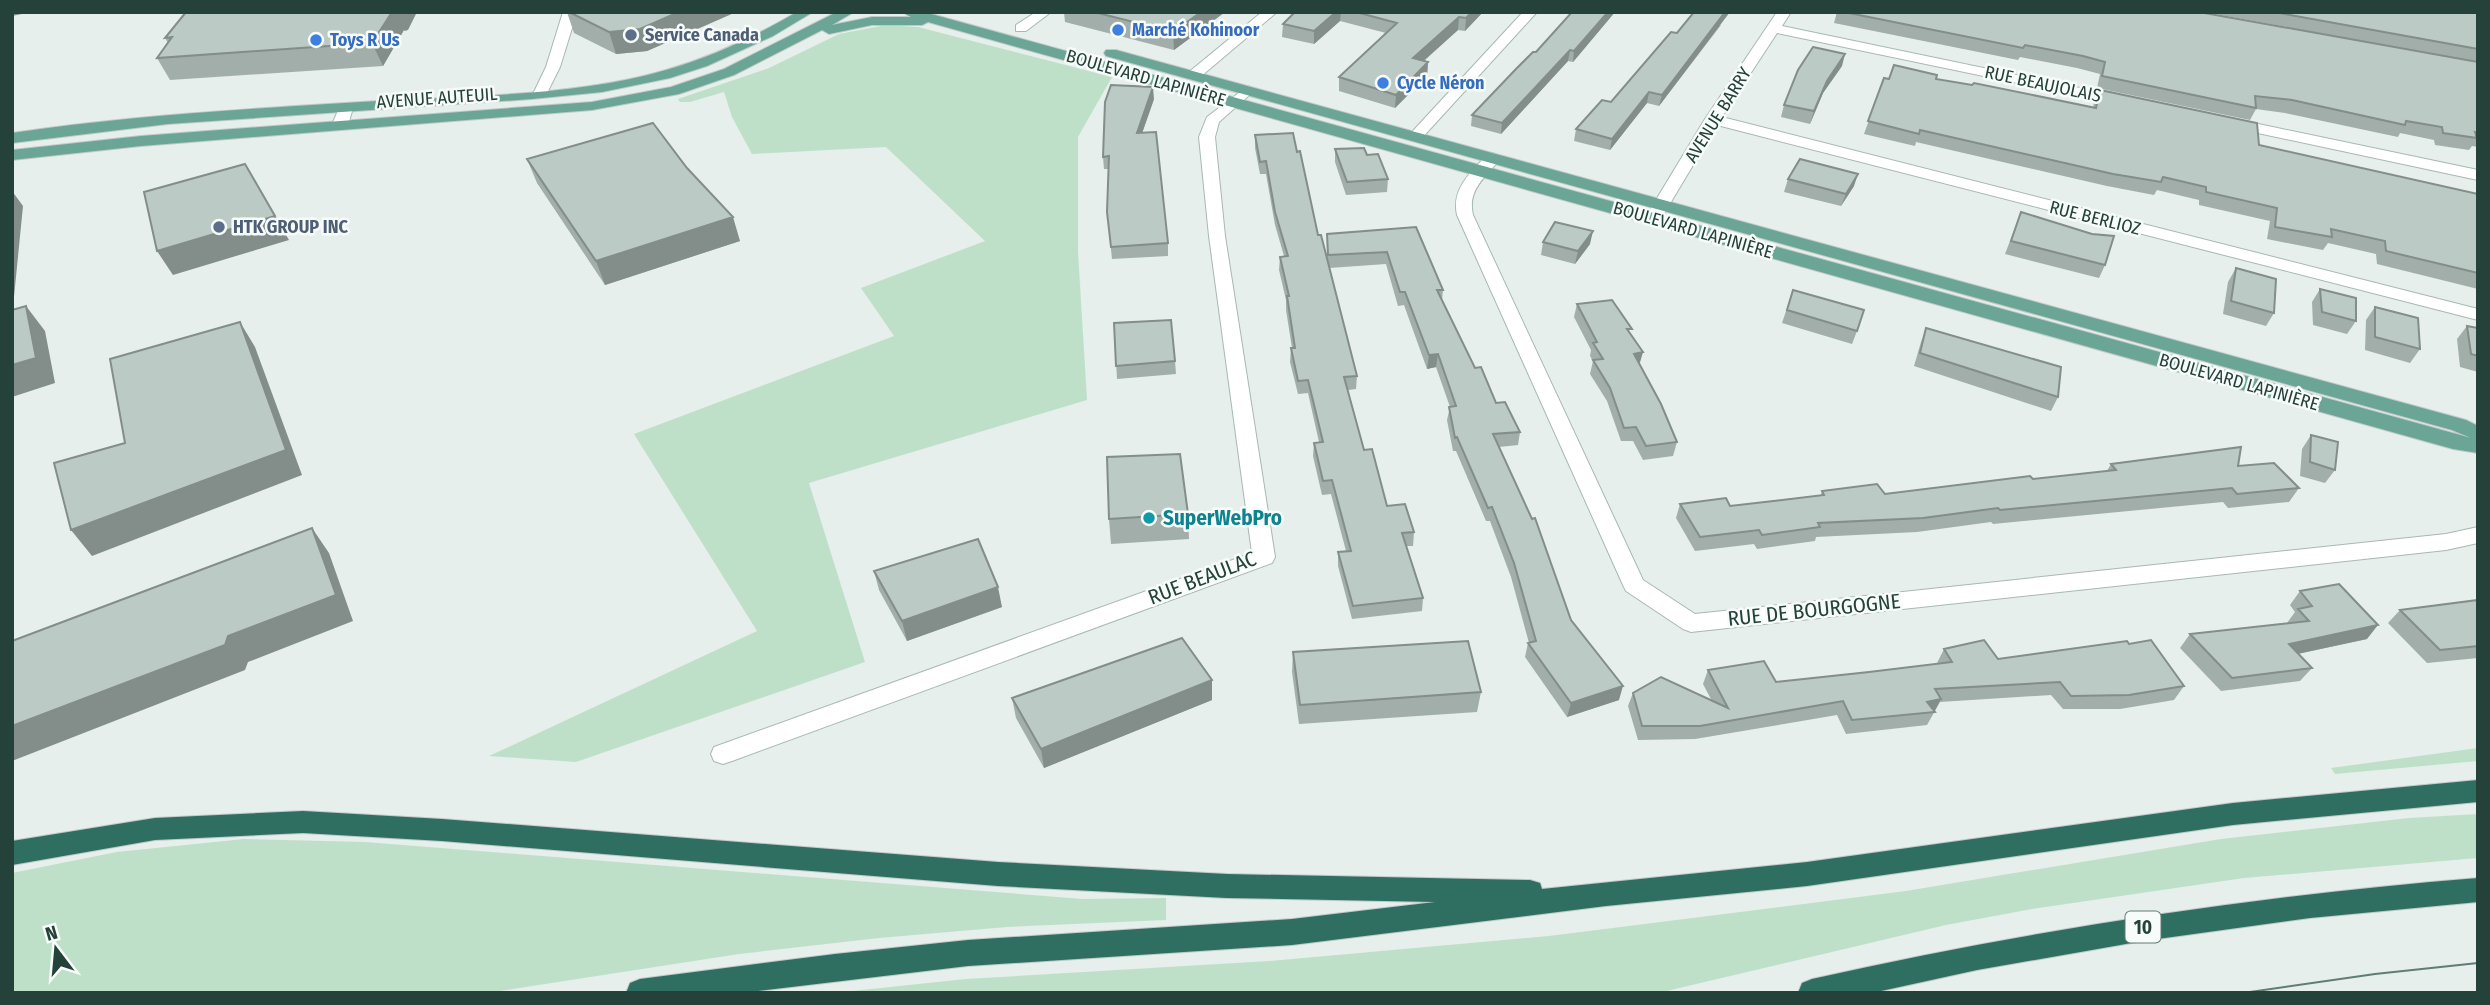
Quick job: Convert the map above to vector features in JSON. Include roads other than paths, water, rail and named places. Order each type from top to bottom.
[{"type":"highway","points":[[640,993],[835,967],[968,953],[1293,932],[1606,894],[1807,874],[2246,812],[2478,791]]},
{"type":"highway","points":[[12,853],[155,829],[303,822],[456,831],[842,863],[1143,882],[1606,894]]},
{"type":"highway","name":"10","points":[[1812,993],[1996,952],[2133,928],[2267,909],[2478,890]]},
{"type":"main road","points":[[767,35],[790,12]]},
{"type":"main road","name":"AVENUE AUTEUIL","points":[[12,138],[118,123],[540,94],[618,85],[700,64],[767,35],[807,12]]},
{"type":"main road","name":"AVENUE AUTEUIL","points":[[12,155],[117,143],[592,106],[674,91],[729,72],[848,12]]},
{"type":"main road","name":"BOULEVARD LAPINIÈRE","points":[[908,12],[1240,96],[1416,136],[1487,164]]},
{"type":"main road","points":[[771,51],[825,32],[872,21],[905,19],[957,25]]},
{"type":"main road","name":"BOULEVARD LAPINIÈRE","points":[[1016,27],[1046,35]]},
{"type":"main road","name":"BOULEVARD LAPINIÈRE","points":[[1097,49],[1194,75],[1240,96],[1658,211],[2459,425],[2478,433]]},
{"type":"main road","name":"BOULEVARD LAPINIÈRE","points":[[1658,211],[2460,444],[2478,446]]},
{"type":"street","points":[[540,94],[553,67],[570,12]]},
{"type":"street","points":[[1016,27],[1045,12]]},
{"type":"street","points":[[1194,75],[1271,12]]},
{"type":"street","points":[[1416,136],[1531,12]]},
{"type":"street","name":"AVENUE BARRY","points":[[1658,211],[1713,120],[1784,12]]},
{"type":"street","name":"RUE BEAUJOLAIS","points":[[1773,28],[2135,103]]},
{"type":"street","name":"RUE BEAULAC","points":[[723,754],[1264,557],[1218,246],[1207,137],[1209,123],[1240,96]]},
{"type":"street","points":[[340,125],[346,108]]},
{"type":"street","name":"RUE BERLIOZ","points":[[1713,120],[2478,315]]},
{"type":"street","points":[[2218,121],[2478,175]]},
{"type":"street","name":"RUE DE BOURGOGNE","points":[[1487,164],[1462,196],[1461,206],[1634,585],[1691,623],[2446,542],[2478,536]]},
{"type":"tram line","points":[[2243,993],[2375,974],[2478,963]]},
{"type":"place","name":"Marché Kohinoor","points":[[1118,30]]},
{"type":"place","name":"Service Canada","points":[[631,35]]},
{"type":"place","name":"Toys R Us","points":[[316,40]]},
{"type":"place","name":"Cycle Néron","points":[[1383,83]]},
{"type":"place","name":"HTK GROUP INC","points":[[219,227]]},
{"type":"place","name":"SuperWebPro","points":[[1149,518]]}]
